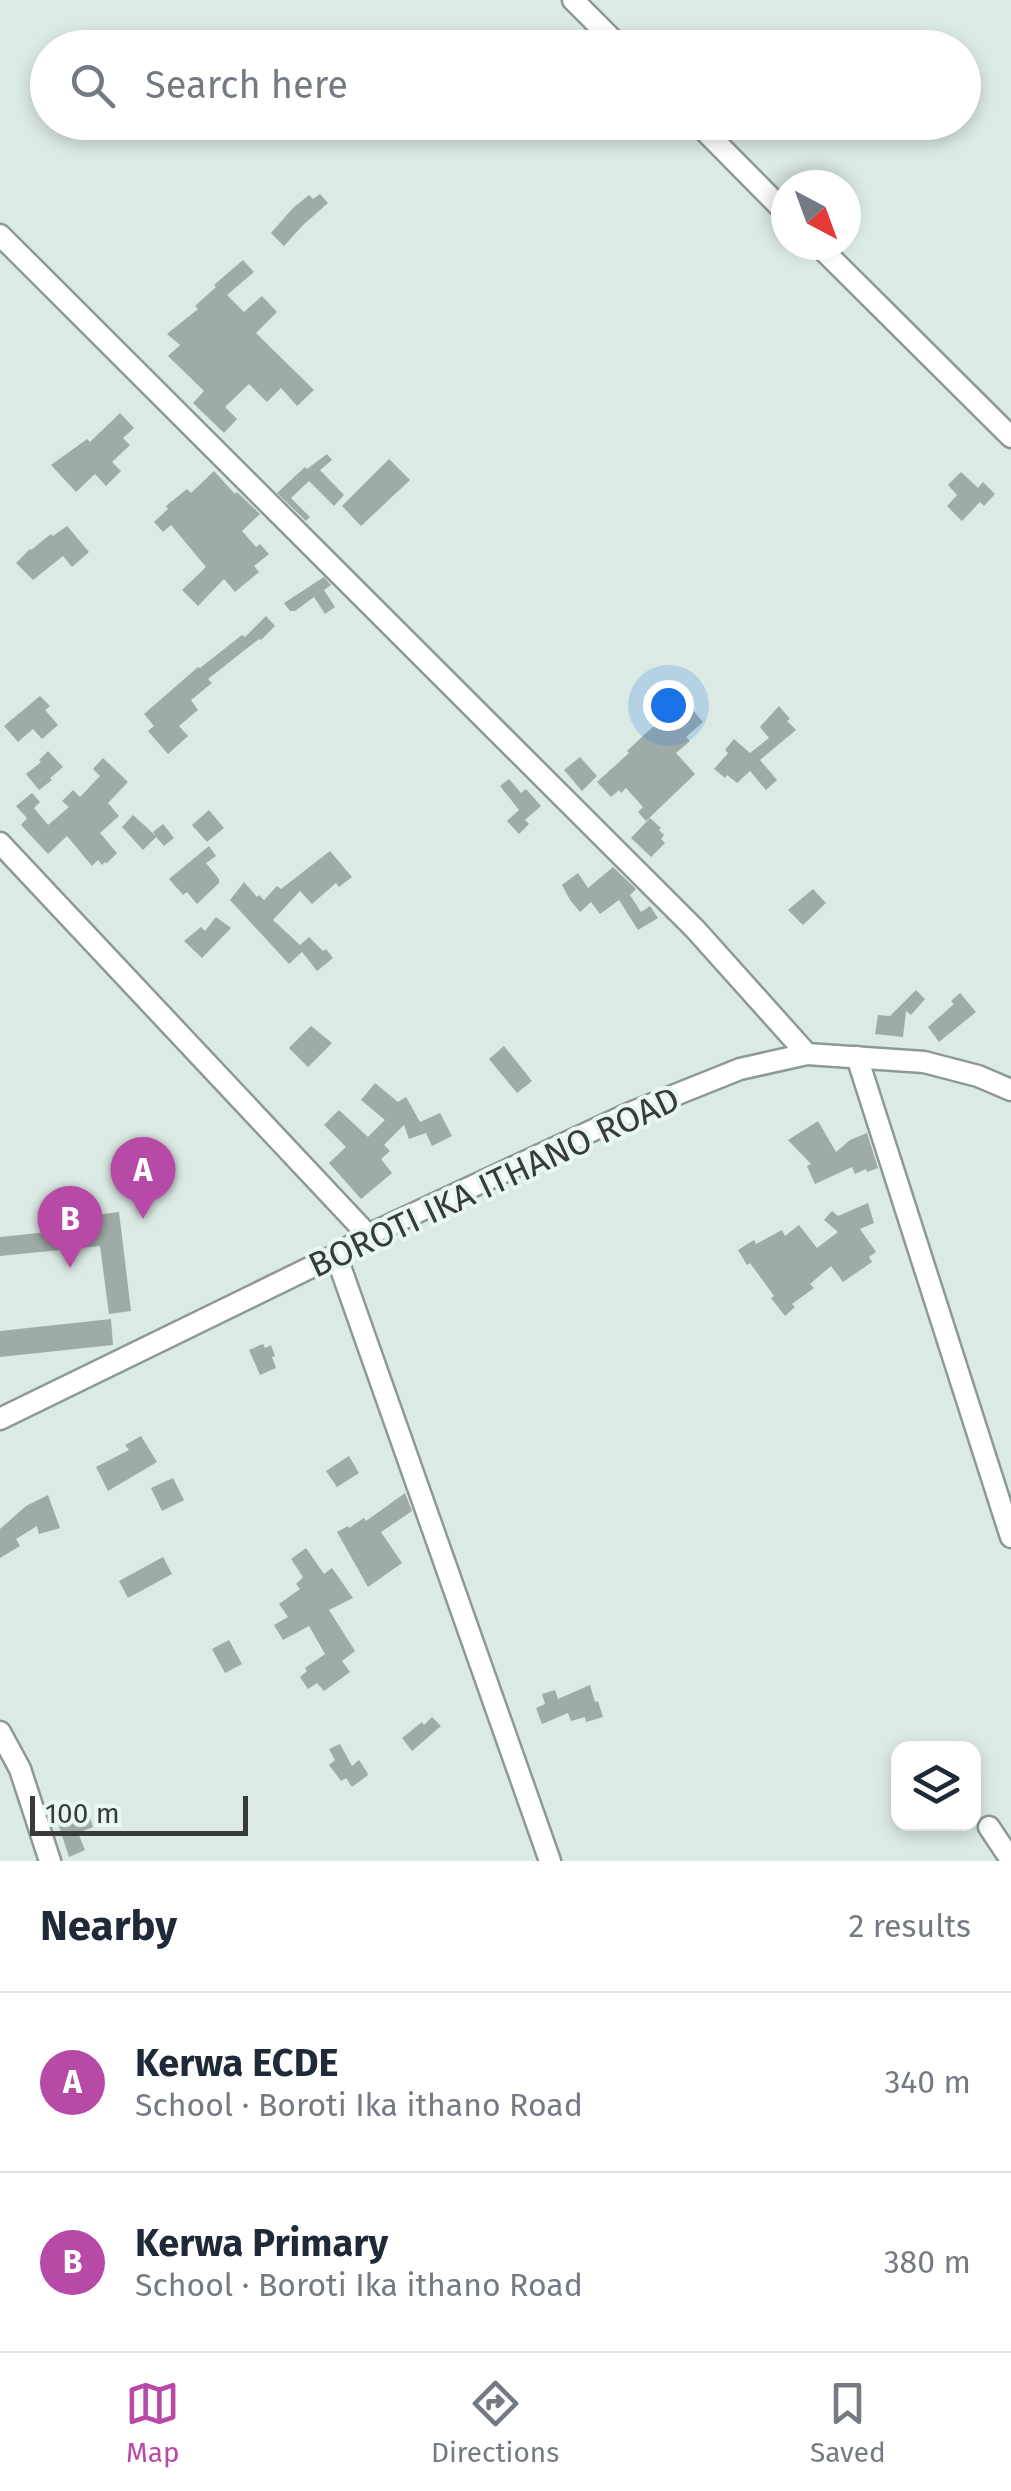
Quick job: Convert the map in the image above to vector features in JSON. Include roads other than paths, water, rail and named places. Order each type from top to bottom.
[{"type":"street","points":[[573,0],[602,30]]},
{"type":"street","points":[[714,140],[771,198]]},
{"type":"street","points":[[0,235],[694,930],[806,1054]]},
{"type":"street","points":[[833,260],[1011,437]]},
{"type":"street","points":[[0,843],[368,1235]]},
{"type":"street","name":"BOROTI IKA ITHANO ROAD","points":[[0,1419],[336,1256],[368,1235],[630,1113],[740,1070],[806,1054],[924,1062],[978,1076],[1011,1090]]},
{"type":"street","points":[[857,1058],[1011,1537]]},
{"type":"street","points":[[336,1256],[550,1861]]},
{"type":"street","points":[[0,1732],[20,1769],[50,1861]]},
{"type":"street","points":[[989,1828],[1011,1860]]},
{"type":"place","name":"Kerwa ECDE","points":[[143,1219]]},
{"type":"place","name":"Kerwa Primary","points":[[70,1268]]}]
